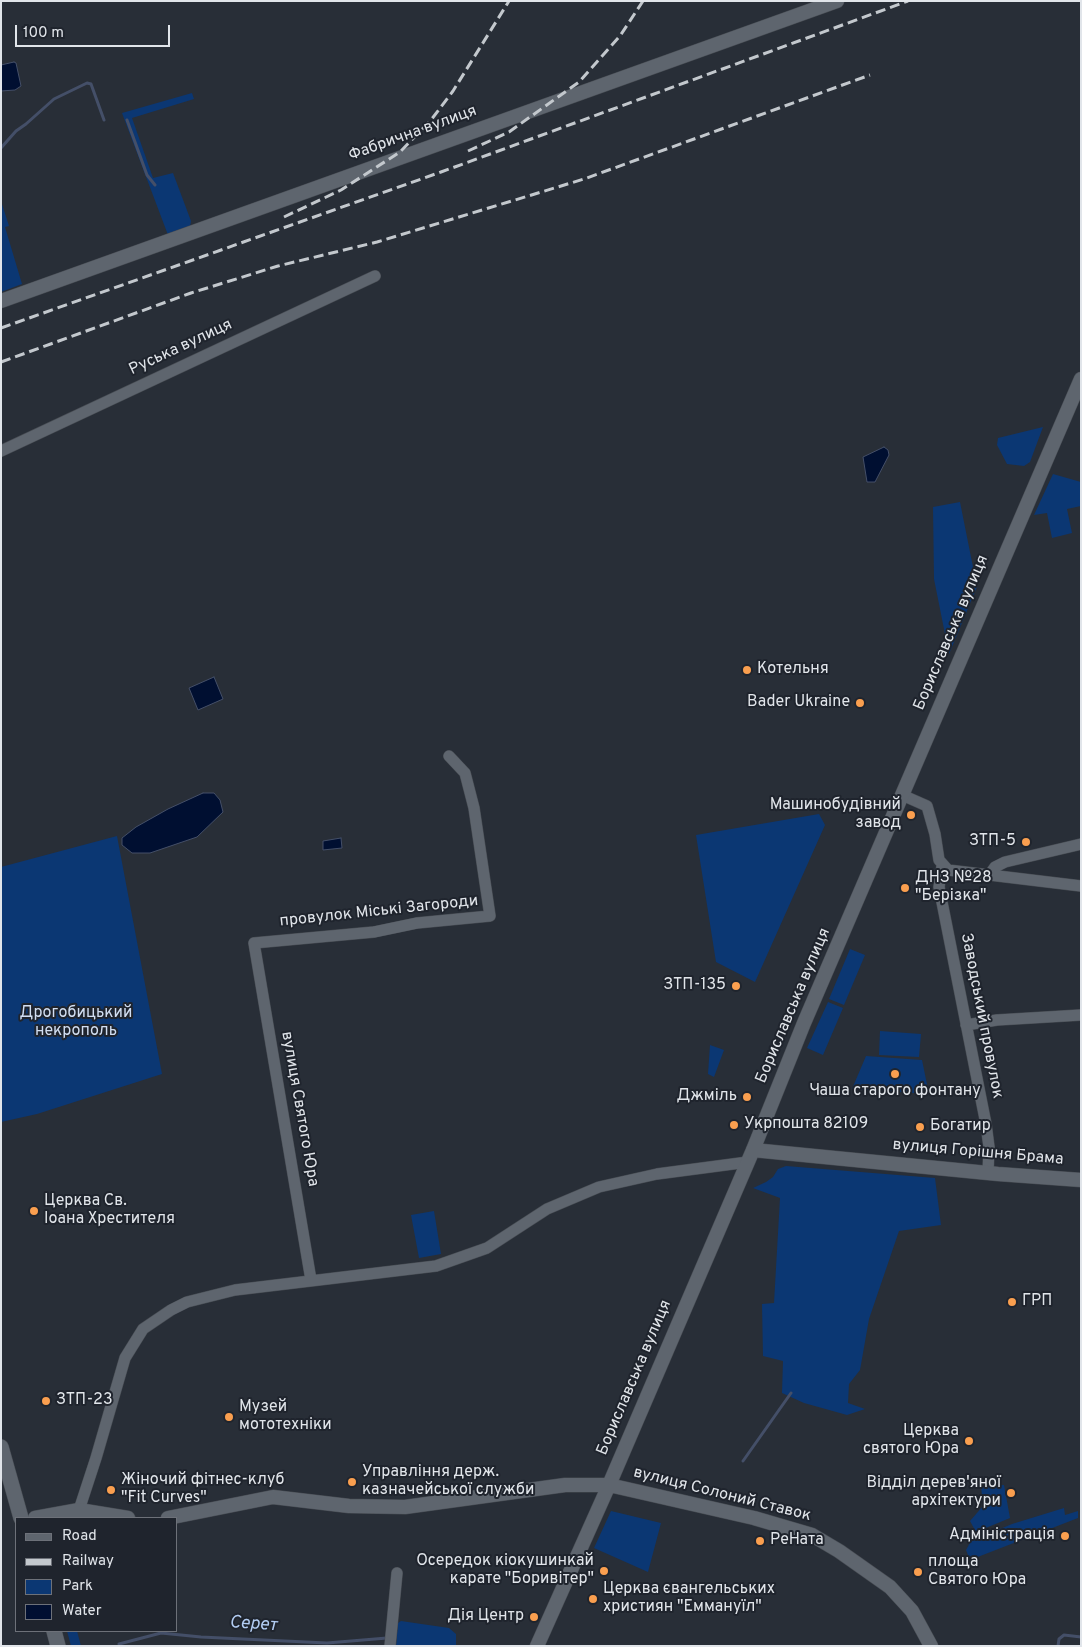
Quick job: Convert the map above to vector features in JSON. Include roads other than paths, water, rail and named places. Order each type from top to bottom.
[{"type":"main road","points":[[1,1447],[22,1517]]},
{"type":"main road","points":[[54,1632],[58,1646]]},
{"type":"street","name":"Фабрична вулиця","points":[[1,301],[837,1]]},
{"type":"street","name":"Руська вулиця","points":[[1,451],[375,276]]},
{"type":"street","name":"Бориславська вулиця","points":[[536,1646],[609,1485],[751,1156],[804,1023],[1081,379]]},
{"type":"street","name":"провулок Міські Загороди","points":[[254,943],[374,932],[418,923],[490,916],[472,800],[465,773],[449,756]]},
{"type":"street","name":"Заводський провулок","points":[[902,794],[924,804],[929,811],[942,866],[939,887],[986,1124],[989,1146],[988,1173]]},
{"type":"street","points":[[990,874],[995,867],[1005,862],[1081,844]]},
{"type":"street","points":[[942,866],[948,870],[958,872],[990,874],[1081,886]]},
{"type":"street","name":"вулиця Святого Юра","points":[[254,943],[311,1280]]},
{"type":"street","points":[[966,1025],[997,1020],[1081,1015]]},
{"type":"street","points":[[79,1510],[125,1358],[143,1329],[171,1310],[206,1296],[235,1290],[414,1269],[448,1262],[487,1248],[547,1209],[598,1187],[751,1156]]},
{"type":"street","name":"вулиця Горішня Брама","points":[[751,1156],[1081,1180]]},
{"type":"street","name":"вулиця Солоний Ставок","points":[[173,1517],[273,1497],[349,1506],[405,1506],[565,1485],[609,1485],[754,1518],[812,1535],[845,1555],[890,1587],[912,1611],[931,1646]]},
{"type":"street","points":[[40,1517],[79,1510],[122,1517]]},
{"type":"street","points":[[390,1646],[397,1574]]},
{"type":"water","points":[[16,63],[21,86],[15,90],[1,91],[1,65]]},
{"type":"water","points":[[884,447],[888,450],[889,455],[875,482],[867,482],[863,457]]},
{"type":"water","points":[[214,677],[223,699],[198,710],[189,688]]},
{"type":"water","points":[[203,793],[214,793],[220,800],[223,812],[197,837],[150,853],[132,853],[122,845],[122,838],[136,827],[168,809]]},
{"type":"water","points":[[341,838],[342,848],[323,850],[323,841]]},
{"type":"waterway","points":[[1,148],[16,131],[54,99],[87,83],[91,84],[104,120]]},
{"type":"waterway","points":[[127,120],[147,175],[155,185]]},
{"type":"waterway","points":[[743,1461],[791,1393]]},
{"type":"waterway","name":"Серет","points":[[119,1644],[161,1633],[201,1637],[327,1643],[387,1638]]},
{"type":"waterway","points":[[1058,1646],[1059,1639],[1064,1635],[1081,1637]]},
{"type":"railway","points":[[284,217],[341,190],[400,152],[431,120],[453,91],[509,1]]},
{"type":"railway","points":[[468,151],[509,132],[579,82],[620,36],[643,1]]},
{"type":"railway","points":[[1,328],[441,172],[908,1]]},
{"type":"railway","points":[[1,362],[191,293],[278,266],[377,242],[584,179],[870,75]]},
{"type":"place","name":"Котельня","points":[[747,670]]},
{"type":"place","name":"Bader Ukraine","points":[[860,703]]},
{"type":"place","name":"Машинобудівний завод","points":[[911,815]]},
{"type":"place","name":"ЗТП-5","points":[[1026,842]]},
{"type":"place","name":"ДНЗ №28 \"Берізка\"","points":[[905,888]]},
{"type":"place","name":"ЗТП-135","points":[[736,986]]},
{"type":"place","name":"Чаша старого фонтану","points":[[895,1074]]},
{"type":"place","name":"Джміль","points":[[747,1097]]},
{"type":"place","name":"Укрпошта 82109","points":[[734,1125]]},
{"type":"place","name":"Богатир","points":[[920,1127]]},
{"type":"place","name":"Церква Св. Іоана Хрестителя","points":[[34,1211]]},
{"type":"place","name":"ГРП","points":[[1012,1302]]},
{"type":"place","name":"ЗТП-23","points":[[46,1401]]},
{"type":"place","name":"Музей мототехніки","points":[[229,1417]]},
{"type":"place","name":"Церква святого Юра","points":[[969,1441]]},
{"type":"place","name":"Управління держ. казначейської служби","points":[[352,1482]]},
{"type":"place","name":"Жіночий фітнес-клуб \"Fit Curves\"","points":[[111,1490]]},
{"type":"place","name":"Відділ дерев'яної архітектури","points":[[1011,1493]]},
{"type":"place","name":"Адміністрація","points":[[1065,1536]]},
{"type":"place","name":"РеНата","points":[[760,1541]]},
{"type":"place","name":"Осередок кіокушинкай карате \"Боривітер\"","points":[[604,1571]]},
{"type":"place","name":"площа Святого Юра","points":[[918,1572]]},
{"type":"place","name":"Церква євангельських християн \"Еммануїл\"","points":[[593,1599]]},
{"type":"place","name":"Дія Центр","points":[[534,1617]]},
{"type":"park label","name":"Дрогобицький некрополь","points":[[76,1023]]}]
